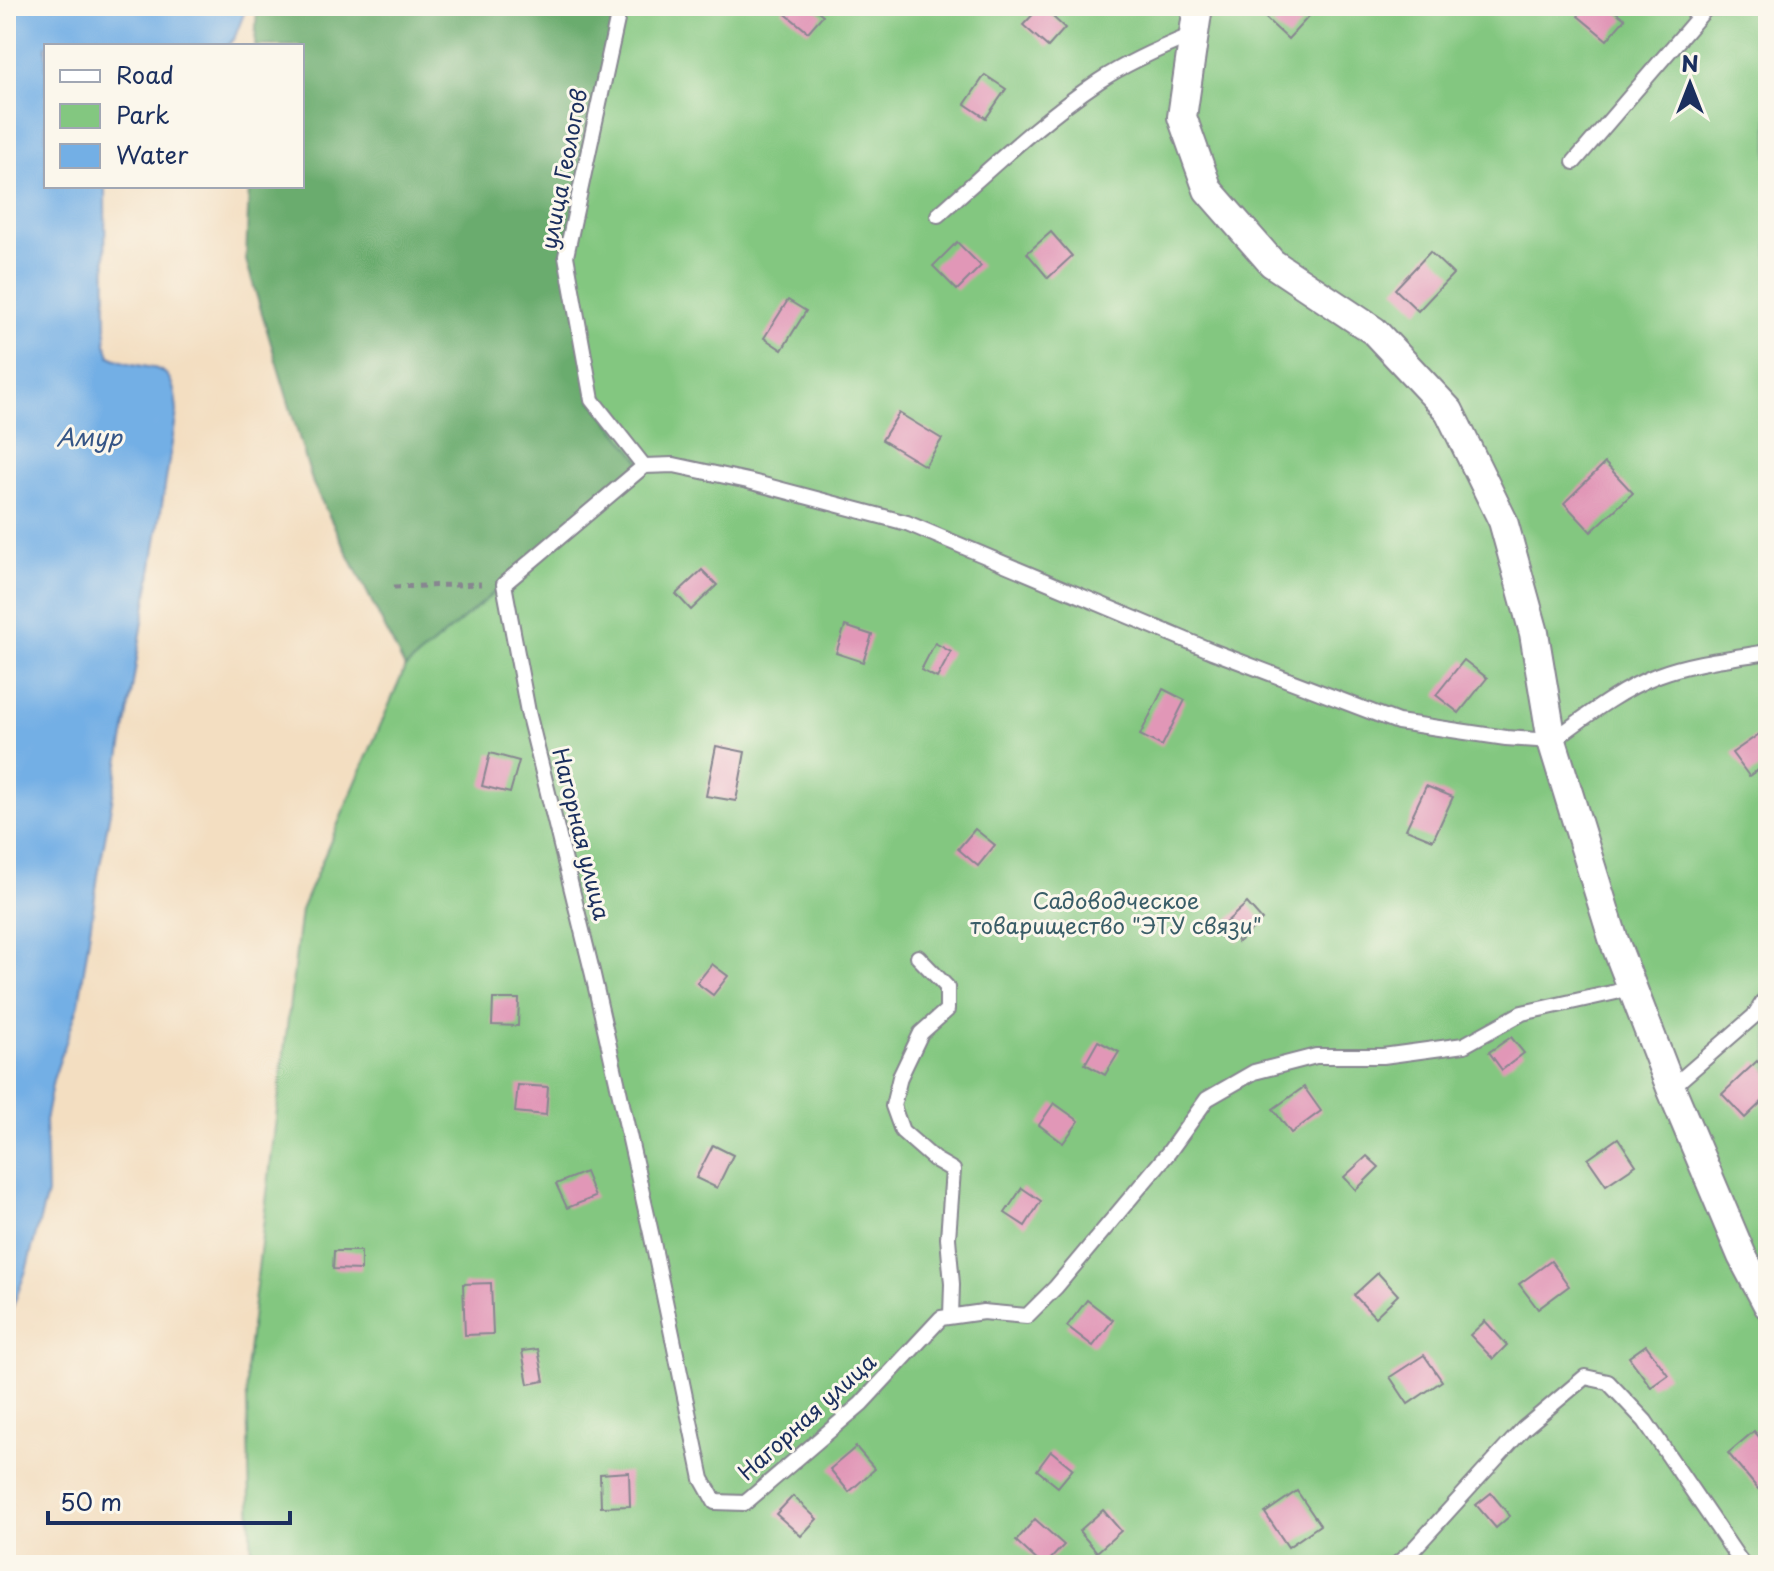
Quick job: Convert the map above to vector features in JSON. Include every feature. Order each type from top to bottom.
[{"type":"street","points":[[1198,6],[1182,117],[1208,190],[1272,263],[1374,331],[1449,411],[1503,521],[1534,633],[1552,741],[1630,985],[1742,1256],[1768,1305]]},
{"type":"lane","name":"улица Геологов","points":[[620,6],[566,256],[592,400],[644,466]]},
{"type":"lane","points":[[1574,162],[1708,6]]},
{"type":"lane","points":[[938,215],[1024,139],[1099,81],[1148,52],[1192,35]]},
{"type":"lane","points":[[504,584],[644,466],[674,465],[907,523],[1212,651],[1398,722],[1506,738],[1552,741],[1602,704],[1658,675],[1768,652]]},
{"type":"lane","name":"Нагорная улица","points":[[504,584],[528,712],[593,975],[702,1479],[715,1502],[745,1503],[861,1404],[941,1318],[951,1316]]},
{"type":"lane","points":[[918,957],[947,987],[947,1010],[921,1033],[900,1077],[893,1106],[902,1131],[934,1159],[953,1170],[948,1238],[951,1316],[983,1312],[1027,1316],[1056,1287],[1169,1152],[1207,1099],[1254,1072],[1316,1056],[1383,1056],[1464,1045],[1522,1013],[1616,992],[1630,985]]},
{"type":"lane","points":[[1671,1088],[1754,1016],[1768,994]]},
{"type":"lane","points":[[1396,1565],[1523,1429],[1585,1377],[1608,1382],[1645,1421],[1743,1565]]},
{"type":"path","points":[[394,587],[504,584]]},
{"type":"green space","points":[[257,6],[620,6],[566,256],[592,400],[644,466],[405,668],[313,484],[246,260],[249,188],[304,188],[304,44],[255,44]]},
{"type":"green space","name":"Садоводческое товарищество \"ЭТУ связи\"","points":[[620,6],[1768,6],[1768,1565],[252,1565],[246,1369],[301,910],[405,668],[644,466],[592,400],[566,256]]},
{"type":"water","name":"Амур","points":[[6,6],[247,6],[229,44],[44,44],[44,188],[105,188],[106,344],[110,356],[165,373],[175,393],[177,412],[79,1004],[53,1080],[45,1121],[47,1194],[26,1271],[6,1325]]},
{"type":"building","points":[[786,6],[811,6],[823,15],[808,32],[782,11]]},
{"type":"building","points":[[1041,6],[1065,28],[1048,47],[1023,25]]},
{"type":"building","points":[[1264,6],[1303,6],[1311,14],[1288,39],[1259,12]]},
{"type":"building","points":[[1586,6],[1608,6],[1625,19],[1607,40],[1578,16]]},
{"type":"building","points":[[985,75],[1006,89],[986,118],[965,104]]},
{"type":"building","points":[[1051,232],[1072,256],[1048,278],[1027,253]]},
{"type":"building","points":[[957,242],[981,266],[957,290],[933,266]]},
{"type":"building","points":[[1430,252],[1453,274],[1418,311],[1395,289]]},
{"type":"building","points":[[788,300],[806,311],[782,350],[764,338]]},
{"type":"building","points":[[899,413],[942,439],[925,466],[882,440]]},
{"type":"building","points":[[1605,463],[1633,493],[1591,532],[1564,503]]},
{"type":"building","points":[[702,570],[717,585],[691,610],[676,594]]},
{"type":"building","points":[[845,626],[872,635],[863,662],[836,653]]},
{"type":"building","points":[[935,643],[951,652],[937,678],[921,670]]},
{"type":"building","points":[[1464,660],[1487,678],[1459,713],[1436,695]]},
{"type":"building","points":[[1163,689],[1185,700],[1162,746],[1140,735]]},
{"type":"building","points":[[1765,730],[1768,735],[1768,763],[1749,776],[1732,753]]},
{"type":"building","points":[[716,746],[745,752],[736,801],[706,796]]},
{"type":"building","points":[[490,753],[519,761],[510,793],[482,786]]},
{"type":"building","points":[[1426,786],[1453,797],[1433,840],[1406,829]]},
{"type":"building","points":[[975,829],[995,845],[978,866],[958,849]]},
{"type":"building","points":[[1247,903],[1262,920],[1238,942],[1223,925]]},
{"type":"building","points":[[712,964],[728,976],[713,995],[697,983]]},
{"type":"building","points":[[493,999],[519,999],[518,1026],[492,1025]]},
{"type":"building","points":[[1511,1037],[1524,1053],[1502,1070],[1489,1052]]},
{"type":"building","points":[[1098,1041],[1119,1052],[1105,1075],[1085,1064]]},
{"type":"building","points":[[1757,1061],[1768,1072],[1768,1096],[1745,1118],[1722,1094]]},
{"type":"building","points":[[518,1085],[548,1087],[546,1115],[515,1112]]},
{"type":"building","points":[[1304,1087],[1321,1111],[1291,1133],[1273,1109]]},
{"type":"building","points":[[1054,1103],[1079,1121],[1063,1143],[1039,1125]]},
{"type":"building","points":[[1618,1138],[1636,1165],[1606,1185],[1588,1159]]},
{"type":"building","points":[[713,1145],[733,1155],[717,1188],[696,1178]]},
{"type":"building","points":[[1367,1156],[1379,1167],[1356,1190],[1344,1177]]},
{"type":"building","points":[[585,1172],[595,1197],[567,1208],[556,1184]]},
{"type":"building","points":[[1022,1188],[1041,1201],[1025,1226],[1005,1213]]},
{"type":"building","points":[[334,1251],[361,1251],[361,1270],[333,1269]]},
{"type":"building","points":[[1551,1261],[1569,1286],[1538,1309],[1519,1284]]},
{"type":"building","points":[[1378,1273],[1398,1295],[1375,1317],[1354,1295]]},
{"type":"building","points":[[491,1283],[493,1334],[465,1335],[463,1284]]},
{"type":"building","points":[[1087,1300],[1113,1320],[1093,1346],[1067,1326]]},
{"type":"building","points":[[1485,1321],[1507,1345],[1493,1359],[1470,1335]]},
{"type":"building","points":[[1646,1345],[1668,1375],[1651,1387],[1629,1357]]},
{"type":"building","points":[[538,1349],[544,1381],[528,1384],[522,1351]]},
{"type":"building","points":[[1424,1355],[1442,1381],[1408,1404],[1390,1377]]},
{"type":"building","points":[[1754,1431],[1768,1447],[1768,1481],[1758,1489],[1728,1453]]},
{"type":"building","points":[[856,1447],[875,1469],[849,1492],[830,1469]]},
{"type":"building","points":[[1051,1451],[1073,1469],[1058,1487],[1037,1470]]},
{"type":"building","points":[[629,1472],[630,1506],[601,1507],[600,1474]]},
{"type":"building","points":[[1297,1491],[1320,1525],[1288,1547],[1265,1513]]},
{"type":"building","points":[[1491,1493],[1510,1516],[1496,1528],[1476,1505]]},
{"type":"building","points":[[793,1496],[817,1519],[801,1536],[776,1514]]},
{"type":"building","points":[[1103,1510],[1121,1531],[1097,1552],[1079,1531]]},
{"type":"building","points":[[1035,1519],[1064,1545],[1045,1565],[1016,1541]]}]
